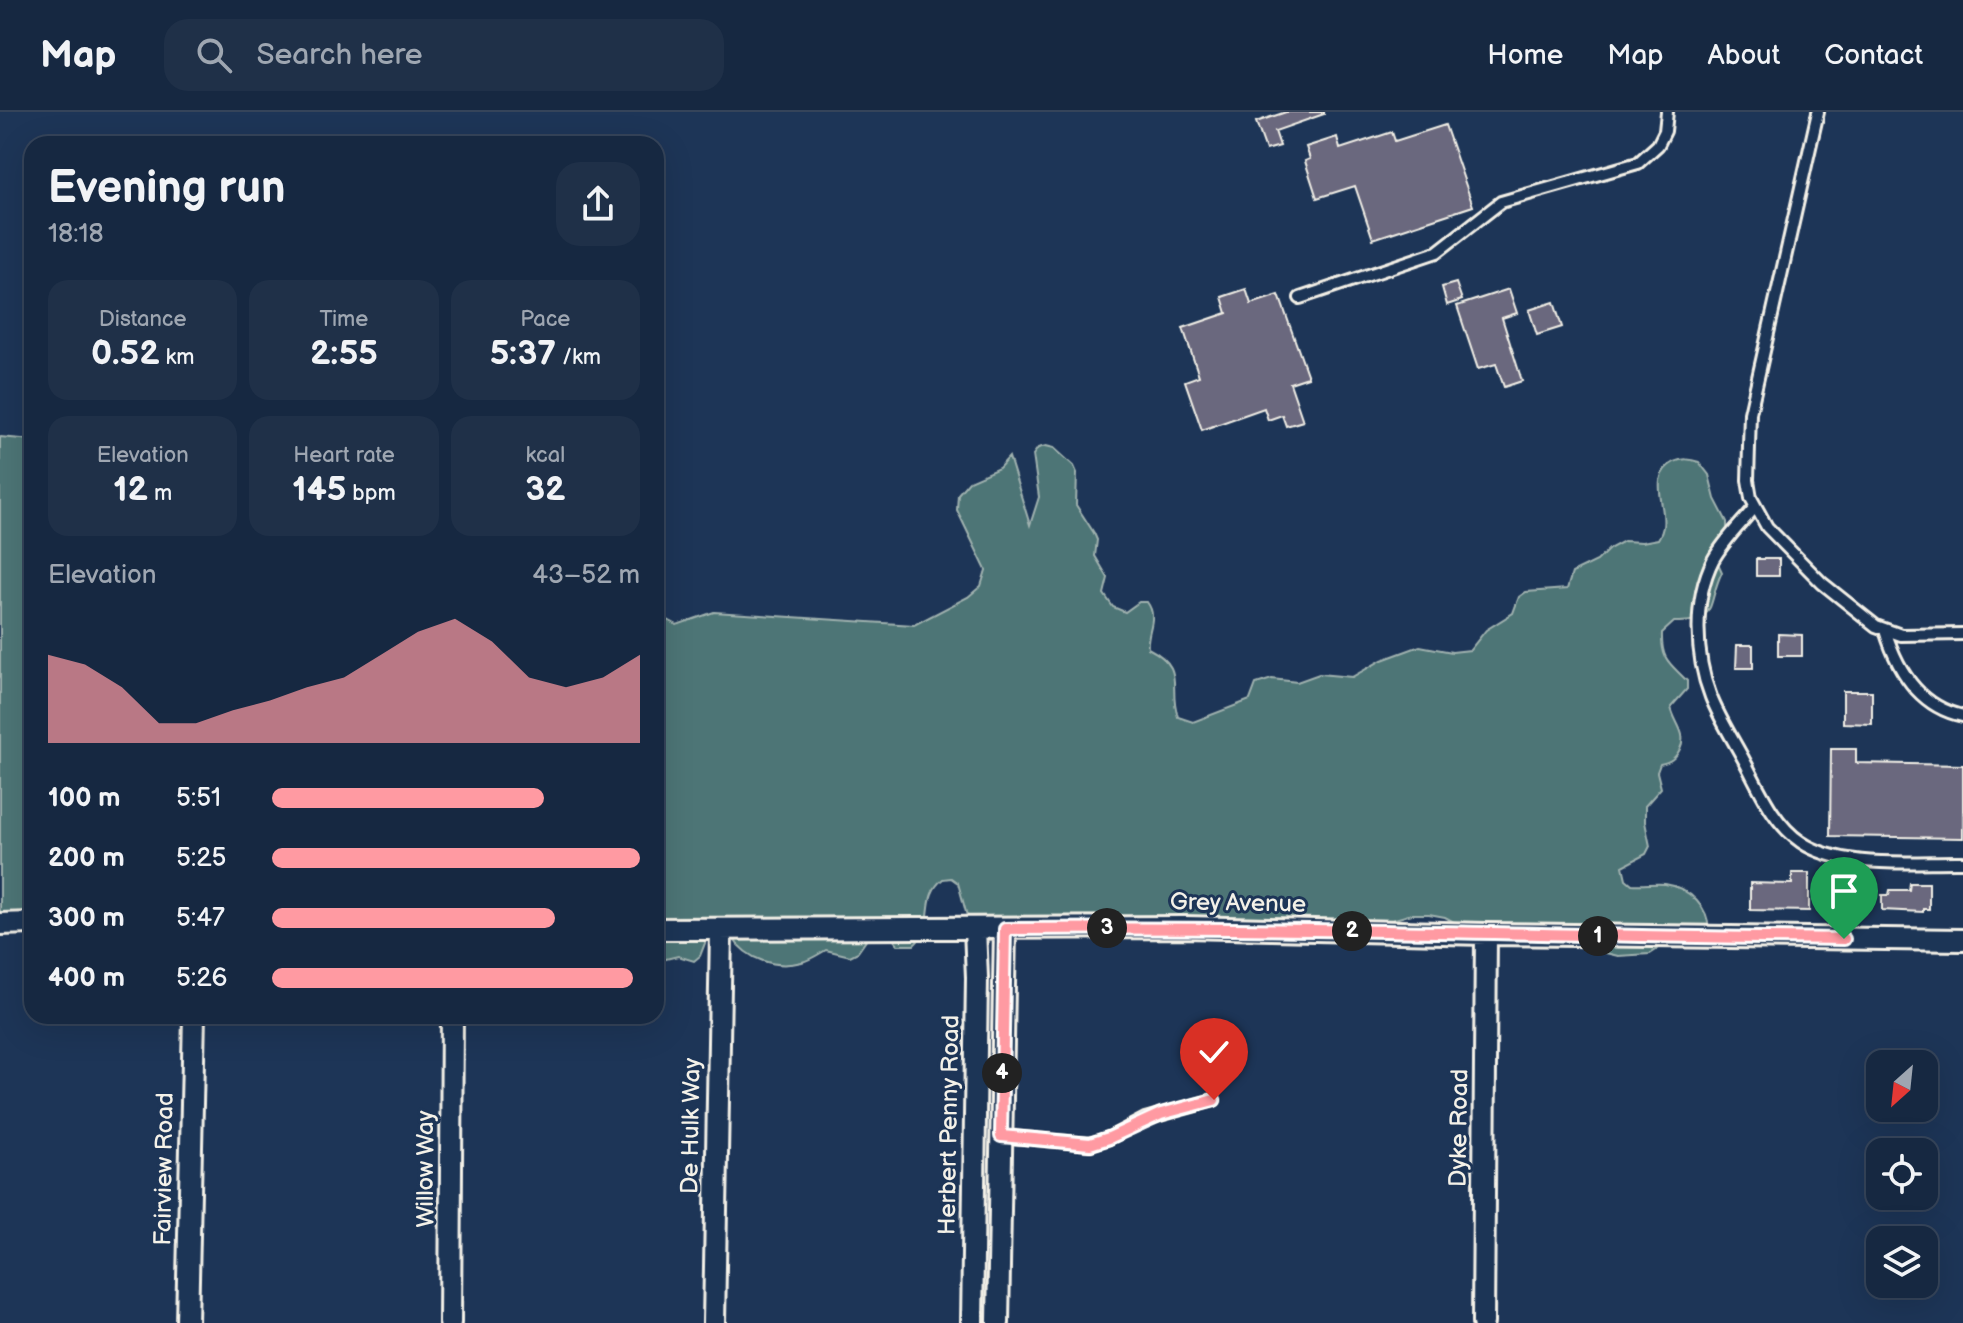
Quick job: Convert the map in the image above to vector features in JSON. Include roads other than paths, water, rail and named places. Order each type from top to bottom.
[{"type":"street","points":[[0,924],[24,923]]},
{"type":"street","name":"Grey Avenue","points":[[664,929],[1185,927],[1963,940]]},
{"type":"street","name":"Herbert Penny Road","points":[[972,1323],[975,928]]},
{"type":"street","points":[[998,1323],[1005,929]]},
{"type":"street","name":"De Hulk Way","points":[[714,1323],[721,930]]},
{"type":"street","name":"Dyke Road","points":[[1483,1323],[1486,934]]},
{"type":"street","name":"Fairview Road","points":[[187,1323],[194,1024]]},
{"type":"street","name":"Willow Way","points":[[450,1323],[452,1024]]},
{"type":"lane","points":[[1300,298],[1437,252],[1501,202],[1638,163],[1658,145],[1665,131],[1667,112]]},
{"type":"lane","points":[[1818,112],[1750,413],[1748,480],[1755,507],[1767,527],[1822,583],[1855,611],[1885,630],[1901,635],[1963,634]]},
{"type":"lane","points":[[1755,507],[1727,539],[1713,561],[1701,596],[1698,630],[1711,696],[1765,800],[1780,822],[1800,842],[1825,854],[1852,860],[1963,862]]},
{"type":"lane","points":[[1885,630],[1893,658],[1911,684],[1938,708],[1963,716]]},
{"type":"lane","points":[[1001,1136],[1090,1144],[1153,1117],[1214,1100]]}]
